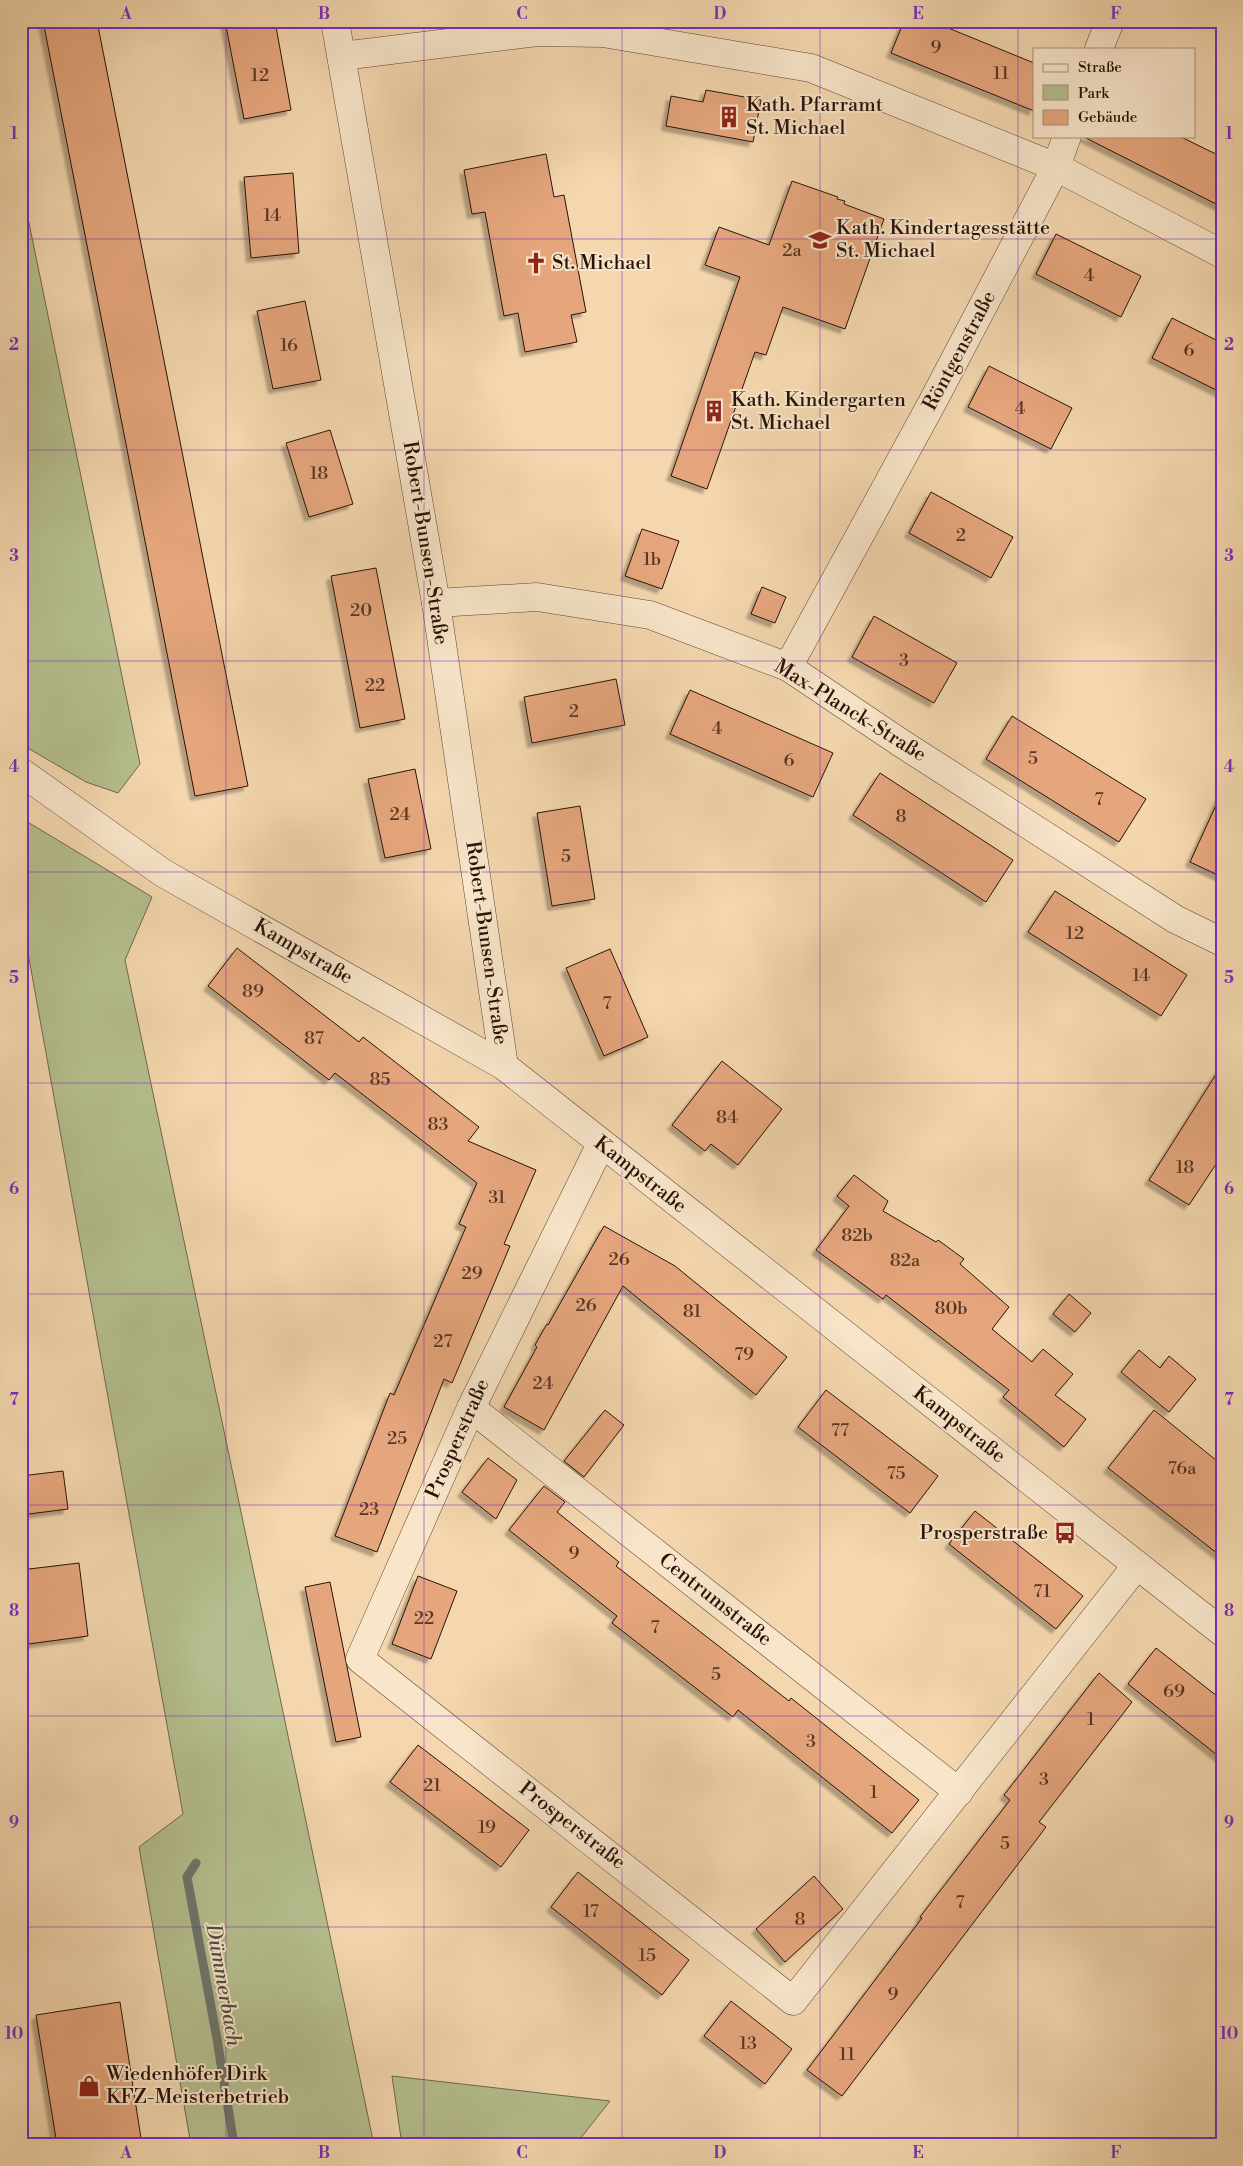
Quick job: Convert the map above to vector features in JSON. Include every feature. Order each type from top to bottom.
[{"type":"street","name":"Robert-Bunsen-Straße","points":[[335,21],[436,603],[504,1066]]},
{"type":"street","points":[[1100,48],[1110,21]]},
{"type":"street","points":[[342,56],[537,32],[603,33],[811,68],[1056,167],[1222,254]]},
{"type":"street","name":"Röntgenstraße","points":[[788,667],[932,403],[1056,167],[1066,138]]},
{"type":"street","name":"Max-Planck-Straße","points":[[436,603],[537,597],[650,615],[788,667],[901,743],[1175,919],[1222,942]]},
{"type":"street","name":"Kampstraße","points":[[21,772],[163,873],[504,1066],[1222,1632]]},
{"type":"street","name":"Prosperstraße","points":[[601,1144],[471,1408],[360,1659],[794,2002],[1137,1565]]},
{"type":"street","name":"Centrumstraße","points":[[471,1408],[959,1792]]},
{"type":"green space","points":[[21,184],[140,764],[118,793],[86,782],[21,744]]},
{"type":"green space","points":[[21,818],[152,897],[125,960],[374,2145],[191,2145],[139,1847],[183,1814],[21,914]]},
{"type":"green space","points":[[392,2076],[610,2101],[580,2139],[579,2145],[402,2145]]},
{"type":"building","points":[[43,21],[97,21],[248,786],[195,796]]},
{"type":"building","points":[[225,21],[275,21],[291,110],[244,119]]},
{"type":"building","points":[[904,21],[931,21],[1033,63],[1033,111],[891,53]]},
{"type":"building","name":"Kath. Pfarramt St. Michael","points":[[706,90],[761,100],[753,142],[666,126],[671,96],[703,102]]},
{"type":"building","points":[[1086,138],[1183,138],[1222,157],[1222,207]]},
{"type":"building","name":"St. Michael","points":[[546,154],[554,197],[564,195],[586,312],[571,315],[577,342],[525,352],[518,313],[504,316],[485,212],[472,214],[464,170]]},
{"type":"building","points":[[293,173],[299,253],[251,258],[244,177]]},
{"type":"building","points":[[792,181],[838,197],[837,199],[845,201],[844,204],[884,219],[845,329],[783,307],[766,355],[755,352],[707,489],[671,476],[740,277],[705,265],[719,227],[769,245]]},
{"type":"building","points":[[1056,234],[1141,276],[1121,317],[1036,274]]},
{"type":"building","points":[[305,301],[321,380],[273,389],[257,311]]},
{"type":"building","points":[[1172,318],[1222,343],[1222,393],[1152,358]]},
{"type":"building","points":[[989,366],[1072,408],[1051,449],[968,407]]},
{"type":"building","points":[[330,430],[353,504],[309,517],[286,443]]},
{"type":"building","points":[[931,492],[1013,537],[991,578],[909,533]]},
{"type":"building","points":[[642,529],[679,541],[662,589],[625,576]]},
{"type":"building","points":[[376,568],[405,719],[360,728],[331,576]]},
{"type":"building","points":[[762,587],[786,597],[775,623],[751,614]]},
{"type":"building","points":[[874,616],[957,663],[934,703],[852,657]]},
{"type":"building","points":[[616,679],[625,725],[532,743],[524,697]]},
{"type":"building","points":[[690,690],[833,753],[813,797],[670,734]]},
{"type":"building","points":[[1012,716],[1146,799],[1119,842],[986,759]]},
{"type":"building","points":[[415,769],[431,849],[385,858],[368,779]]},
{"type":"building","points":[[880,773],[1013,860],[986,902],[853,815]]},
{"type":"building","points":[[1222,792],[1222,877],[1190,862]]},
{"type":"building","points":[[580,806],[595,899],[552,906],[537,813]]},
{"type":"building","points":[[1055,891],[1187,975],[1161,1016],[1028,932]]},
{"type":"building","points":[[237,948],[359,1042],[363,1037],[479,1127],[468,1141],[536,1170],[504,1244],[510,1246],[452,1383],[444,1379],[377,1552],[335,1536],[390,1393],[394,1395],[466,1227],[459,1224],[477,1183],[335,1073],[329,1080],[208,986]]},
{"type":"building","points":[[610,949],[648,1037],[604,1056],[566,968]]},
{"type":"building","points":[[722,1061],[782,1109],[738,1165],[711,1144],[705,1151],[672,1125]]},
{"type":"building","points":[[1222,1065],[1222,1155],[1189,1205],[1149,1180]]},
{"type":"building","points":[[854,1175],[888,1201],[883,1211],[936,1242],[938,1240],[964,1259],[960,1264],[1009,1307],[992,1329],[1032,1362],[1043,1349],[1073,1374],[1055,1395],[1086,1419],[1064,1447],[1003,1397],[1009,1390],[886,1295],[883,1299],[816,1250],[849,1206],[837,1196]]},
{"type":"building","points":[[604,1226],[675,1266],[787,1357],[756,1395],[623,1286],[544,1430],[504,1407],[537,1347],[535,1345]]},
{"type":"building","points":[[1069,1294],[1091,1313],[1075,1332],[1053,1314]]},
{"type":"building","points":[[1139,1350],[1160,1368],[1169,1356],[1196,1379],[1169,1412],[1121,1372]]},
{"type":"building","points":[[826,1390],[938,1476],[910,1513],[798,1427]]},
{"type":"building","points":[[605,1410],[624,1425],[584,1477],[564,1461]]},
{"type":"building","points":[[1154,1410],[1222,1465],[1222,1557],[1108,1468]]},
{"type":"building","points":[[488,1458],[517,1480],[496,1519],[462,1492]]},
{"type":"building","points":[[63,1471],[68,1509],[21,1515],[21,1476]]},
{"type":"building","points":[[544,1486],[565,1502],[557,1512],[619,1562],[616,1566],[789,1701],[791,1698],[919,1800],[892,1833],[738,1710],[733,1717],[612,1623],[617,1616],[509,1530]]},
{"type":"building","points":[[975,1511],[1083,1596],[1056,1629],[949,1544]]},
{"type":"building","points":[[79,1563],[88,1636],[21,1645],[21,1570]]},
{"type":"building","points":[[418,1576],[457,1591],[431,1659],[392,1644]]},
{"type":"building","points":[[330,1582],[361,1737],[336,1742],[305,1587]]},
{"type":"building","points":[[1156,1648],[1222,1700],[1222,1759],[1128,1684]]},
{"type":"building","points":[[1099,1673],[1132,1702],[1039,1822],[1046,1827],[842,2096],[807,2070],[922,1918],[920,1917],[1010,1800],[1004,1795]]},
{"type":"building","points":[[418,1745],[529,1830],[501,1867],[390,1782]]},
{"type":"building","points":[[578,1872],[689,1960],[662,1995],[551,1907]]},
{"type":"building","points":[[814,1876],[843,1909],[785,1962],[756,1929]]},
{"type":"building","points":[[731,2001],[792,2049],[765,2084],[704,2036]]},
{"type":"building","points":[[120,2002],[142,2145],[57,2145],[36,2015]]},
{"type":"waterway","name":"Dümmerbach","points":[[196,1863],[187,1877],[217,2039],[234,2145]]},
{"type":"place","name":"Kath. Pfarramt St. Michael","points":[[729,117]]},
{"type":"place","name":"Kath. Kindertagesstätte St. Michael","points":[[820,240]]},
{"type":"place","name":"St. Michael","points":[[536,263]]},
{"type":"place","name":"Kath. Kindergarten St. Michael","points":[[714,411]]},
{"type":"place","name":"Prosperstraße","points":[[1065,1533]]},
{"type":"place","name":"Wiedenhöfer Dirk KFZ-Meisterbetrieb","points":[[89,2086]]}]
